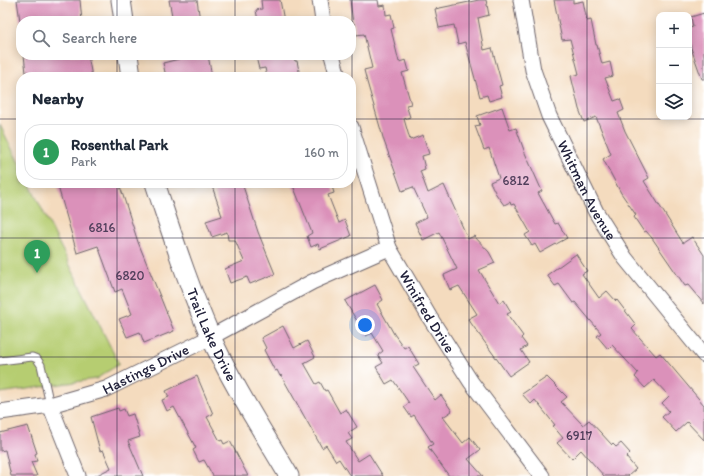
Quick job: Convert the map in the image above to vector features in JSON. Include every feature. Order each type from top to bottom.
[{"type":"street","points":[[121,0],[123,16]]},
{"type":"street","points":[[320,0],[323,16]]},
{"type":"street","name":"Whitman Avenue","points":[[521,0],[533,70],[549,116],[596,212],[625,258],[704,355]]},
{"type":"street","points":[[129,60],[130,72]]},
{"type":"street","points":[[333,60],[337,72]]},
{"type":"street","name":"Winifred Drive","points":[[356,143],[389,248],[430,318],[471,382],[542,476]]},
{"type":"street","name":"Trail Lake Drive","points":[[157,188],[187,280],[211,337],[254,418],[289,476]]},
{"type":"street","name":"Hastings Drive","points":[[0,412],[50,405],[106,389],[211,337],[312,282],[389,248]]},
{"type":"street","points":[[50,405],[78,476]]},
{"type":"lane","points":[[0,360],[32,357],[37,358],[41,365],[50,405]]},
{"type":"green space","points":[[0,125],[16,157],[16,188],[31,188],[119,364],[96,379],[0,393]]},
{"type":"building","points":[[17,0],[80,0],[82,16],[19,16]]},
{"type":"building","points":[[169,0],[197,0],[199,16],[172,16]]},
{"type":"building","points":[[261,0],[280,0],[283,16],[257,16],[256,10],[262,9]]},
{"type":"building","points":[[350,0],[378,0],[379,6],[385,5],[386,15],[391,14],[394,28],[391,29],[399,62],[406,60],[409,71],[402,73],[411,104],[406,105],[410,117],[404,119],[410,140],[423,135],[429,154],[422,156],[425,169],[420,171],[428,193],[444,185],[468,239],[474,236],[489,252],[495,263],[479,270],[499,303],[504,300],[511,312],[507,314],[523,336],[521,338],[527,346],[521,350],[529,362],[509,376],[468,319],[477,314],[459,286],[450,290],[444,275],[457,269],[439,232],[423,240],[415,223],[427,217],[413,187],[402,191],[384,141],[364,70],[372,68],[364,34],[356,35],[356,16],[352,16]]},
{"type":"building","points":[[479,0],[486,0],[489,15],[478,18],[484,50],[492,48],[502,85],[499,86],[502,97],[489,101],[487,95],[480,97],[465,42],[458,44],[454,25],[439,28],[435,9]]},
{"type":"building","points":[[554,0],[573,0],[573,3],[583,1],[587,21],[591,20],[596,45],[602,64],[610,62],[613,76],[605,78],[614,101],[620,99],[624,110],[618,113],[625,131],[649,178],[644,181],[683,243],[692,237],[704,255],[704,304],[688,285],[685,286],[652,238],[646,231],[644,232],[634,217],[636,215],[621,193],[603,159],[611,154],[596,117],[584,122],[579,109],[571,76],[579,74],[570,39],[562,40]]},
{"type":"building","points":[[704,13],[704,79],[702,79],[692,51],[692,17]]},
{"type":"building","points":[[25,60],[89,60],[91,72],[26,72]]},
{"type":"building","points":[[175,60],[209,60],[211,72],[165,72],[163,63]]},
{"type":"building","points":[[257,60],[295,60],[297,61],[299,72],[266,72],[265,68],[259,69]]},
{"type":"building","points":[[502,107],[510,130],[516,128],[525,153],[542,191],[538,193],[555,224],[558,223],[567,238],[540,253],[535,244],[532,246],[525,235],[530,232],[514,204],[511,205],[510,202],[504,205],[496,194],[490,182],[499,178],[489,148],[484,150],[475,126],[480,125],[477,116]]},
{"type":"building","points":[[58,188],[121,188],[138,242],[174,331],[144,343],[140,332],[127,337],[119,319],[132,314],[122,289],[115,292],[98,246],[77,253]]},
{"type":"building","points":[[213,188],[244,188],[258,232],[275,274],[250,284],[247,277],[230,283],[225,269],[244,261],[235,240],[228,240],[227,232],[212,237],[206,221],[222,216]]},
{"type":"building","points":[[294,188],[332,188],[334,193],[328,195],[339,223],[345,220],[351,236],[320,249],[318,244],[311,247],[307,236],[312,233]]},
{"type":"building","points":[[576,254],[587,271],[582,274],[599,298],[607,291],[616,301],[617,300],[636,325],[632,329],[656,356],[660,353],[704,405],[704,440],[687,422],[676,432],[662,417],[669,411],[662,403],[669,396],[654,380],[645,388],[635,377],[638,373],[612,345],[608,349],[597,336],[601,333],[575,302],[573,303],[559,284],[555,286],[547,275]]},
{"type":"building","points":[[375,285],[383,300],[377,304],[394,334],[404,348],[408,346],[419,364],[413,367],[435,400],[441,395],[452,411],[443,417],[463,443],[470,437],[480,450],[468,459],[483,476],[449,476],[428,447],[433,444],[414,415],[411,417],[404,407],[409,403],[393,380],[386,384],[376,367],[383,363],[378,355],[383,351],[372,333],[366,336],[345,301]]},
{"type":"building","points":[[283,326],[294,348],[307,341],[315,357],[304,363],[316,384],[320,382],[325,391],[327,390],[340,413],[346,409],[357,427],[348,433],[352,439],[346,442],[358,461],[369,454],[383,476],[350,476],[339,459],[336,461],[326,445],[322,448],[281,375],[280,376],[277,370],[275,371],[264,350],[266,348],[261,338]]},
{"type":"building","points":[[197,376],[213,414],[207,417],[220,441],[222,440],[224,444],[230,441],[248,476],[213,476],[204,460],[199,462],[193,450],[196,448],[174,407],[167,411],[162,400],[169,397],[166,391]]},
{"type":"building","points":[[547,377],[567,397],[561,402],[583,425],[589,420],[612,445],[613,444],[616,447],[621,443],[630,453],[626,457],[636,469],[628,476],[604,476],[581,450],[572,459],[557,443],[563,438],[553,426],[555,425],[535,400],[531,404],[522,394]]},
{"type":"building","points":[[118,408],[119,411],[124,409],[127,416],[133,414],[140,437],[128,441],[143,476],[95,476],[111,468],[103,450],[100,451],[91,417]]},
{"type":"building","points":[[28,426],[37,453],[35,454],[37,461],[31,462],[37,476],[11,476],[5,450],[0,451],[0,433]]},
{"type":"place","name":"Rosenthal Park","points":[[37,273]]}]
